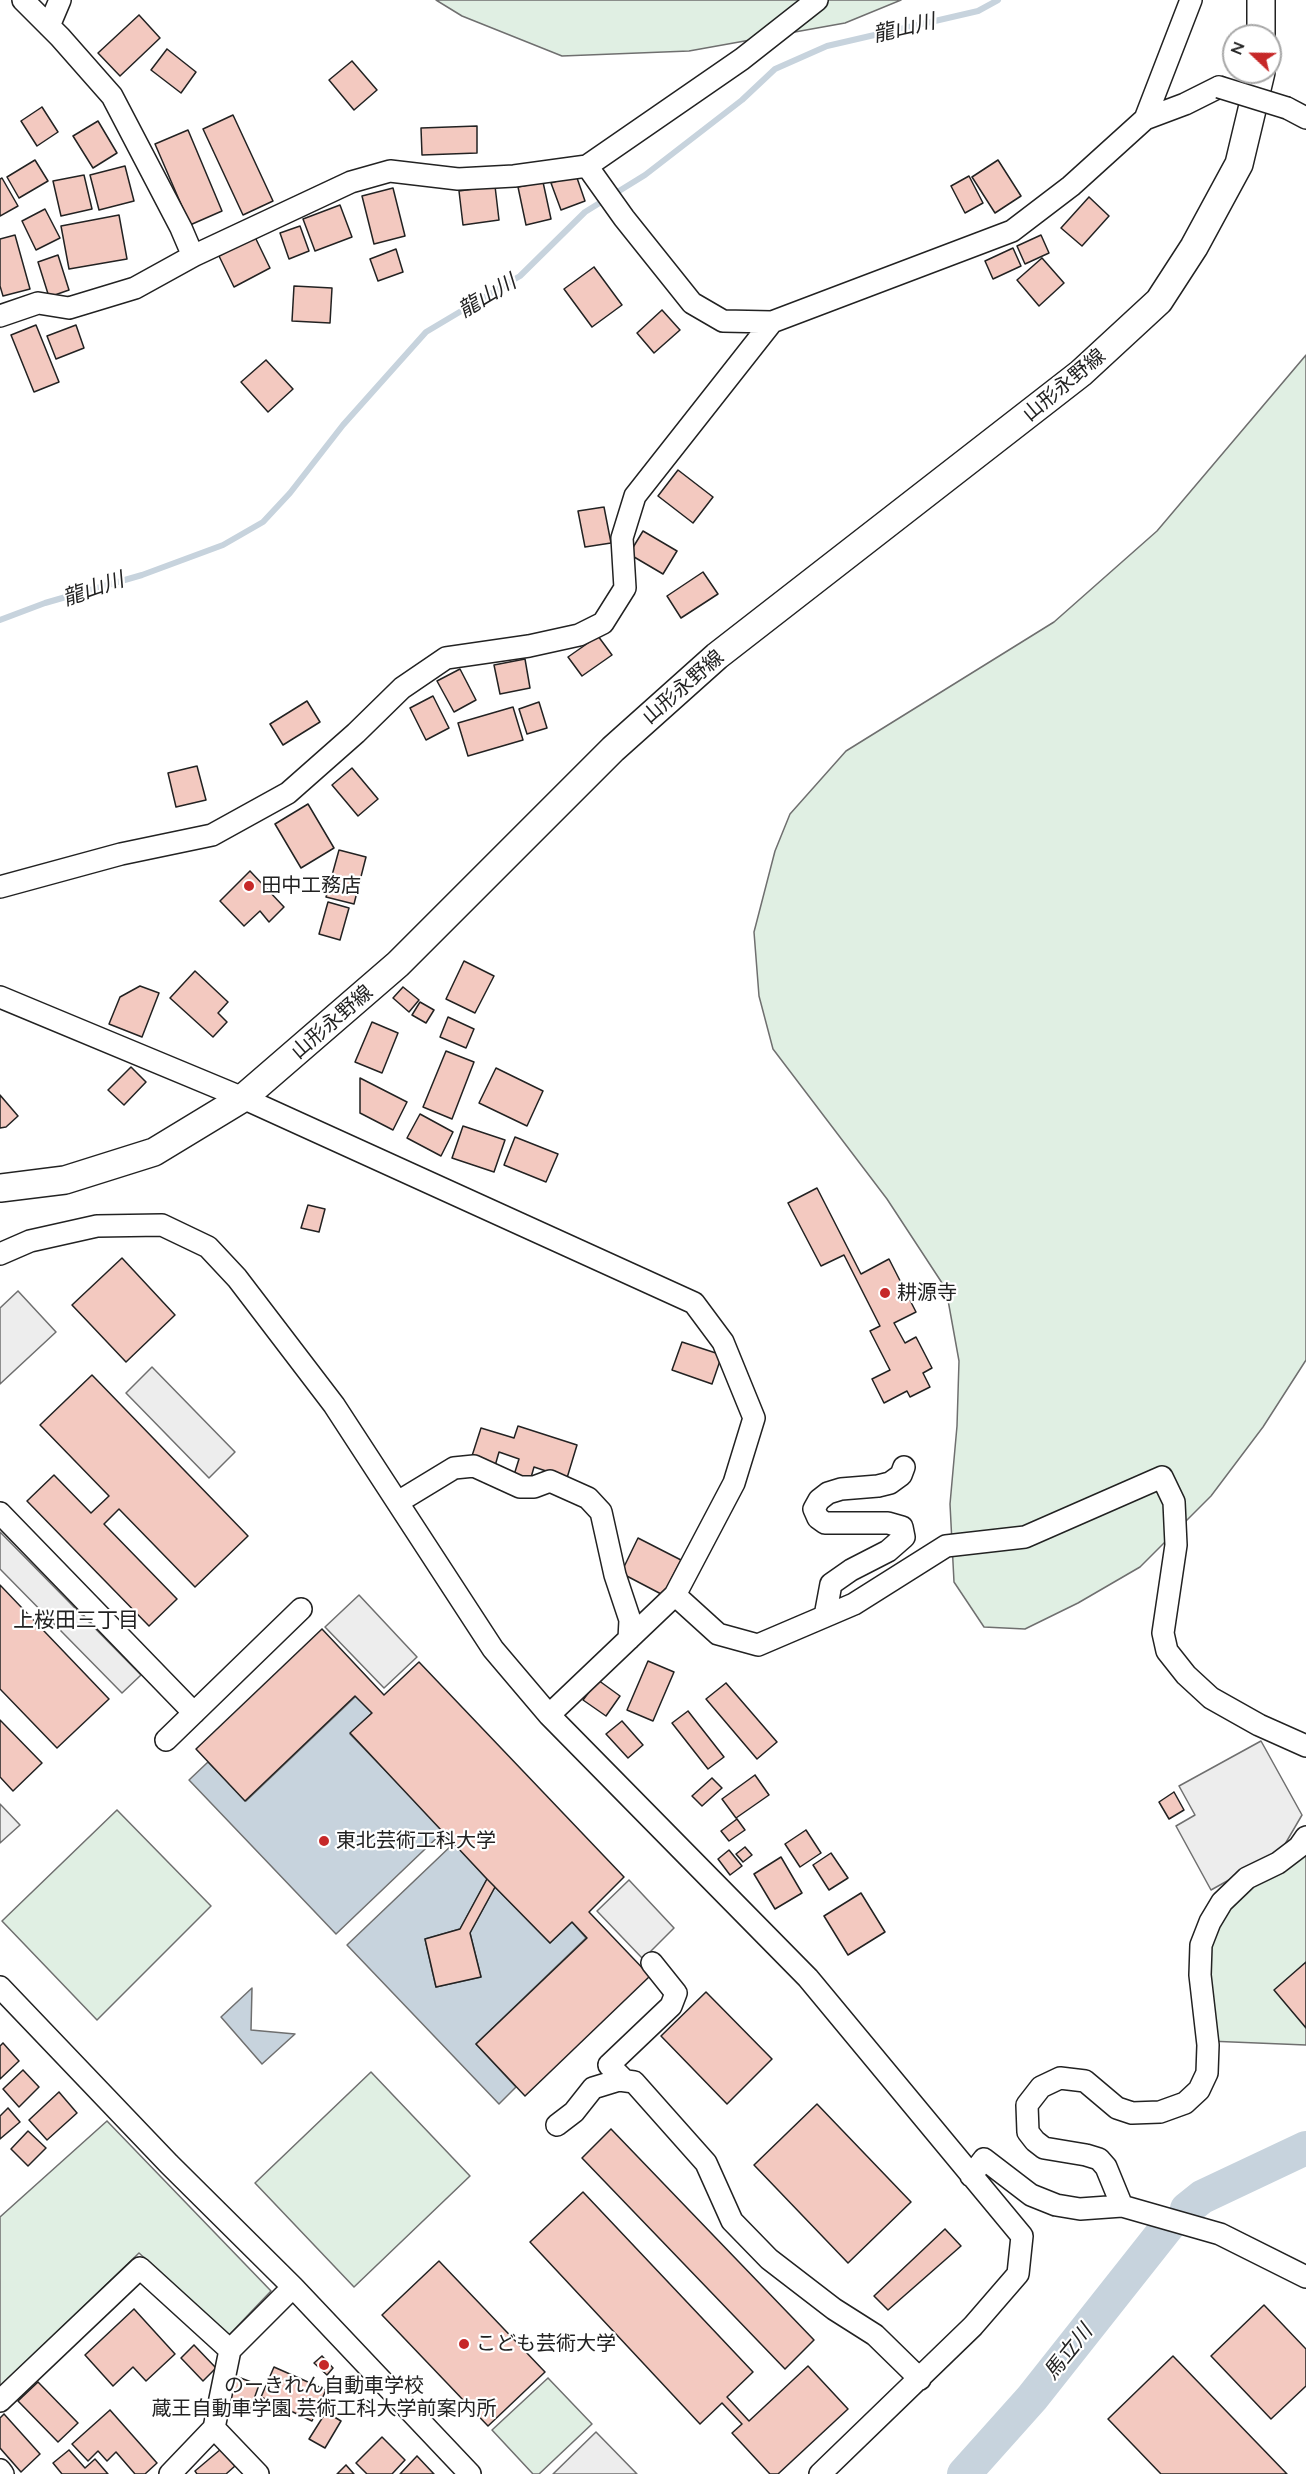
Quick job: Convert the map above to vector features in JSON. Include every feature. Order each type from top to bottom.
[{"type":"main road","points":[[1261,24],[1262,0]]},
{"type":"main road","name":"山形永野線","points":[[0,1188],[65,1180],[154,1152],[243,1098],[398,964],[613,749],[717,656],[1081,373],[1159,301],[1194,247],[1239,164],[1258,84]]},
{"type":"street","points":[[23,0],[112,96],[181,228],[193,256]]},
{"type":"street","points":[[49,26],[60,0]]},
{"type":"street","points":[[0,316],[38,303],[69,308],[135,288],[193,256],[351,182],[390,171],[458,179],[514,176],[587,166],[742,58],[817,0]]},
{"type":"street","points":[[1145,118],[1191,0]]},
{"type":"street","points":[[587,166],[616,207],[692,303],[723,321],[772,322],[1012,231],[1071,186],[1145,118],[1185,104],[1219,87],[1287,108],[1306,118]]},
{"type":"street","points":[[0,887],[121,854],[212,835],[288,793],[356,733],[402,688],[446,658],[579,635],[603,623],[625,588],[622,538],[635,496],[772,322]]},
{"type":"street","points":[[0,997],[243,1098],[694,1303],[723,1342],[754,1418],[734,1483],[675,1595],[549,1715]]},
{"type":"street","points":[[0,1254],[30,1241],[97,1226],[162,1225],[208,1247],[237,1278],[327,1396],[493,1649],[549,1715],[808,1978],[1022,2236],[1018,2274],[973,2326],[820,2474]]},
{"type":"street","points":[[398,1502],[454,1468],[474,1466],[520,1487],[534,1487],[550,1482],[588,1498],[601,1512],[615,1575],[630,1620],[629,1639]]},
{"type":"street","points":[[825,1616],[831,1584],[851,1570],[888,1551],[904,1537],[902,1527],[897,1524],[825,1523],[818,1518],[814,1509],[819,1500],[828,1493],[890,1483],[901,1475],[904,1467]]},
{"type":"street","points":[[675,1595],[718,1634],[758,1645],[854,1604],[946,1546],[1026,1537],[1162,1477],[1174,1502],[1176,1545],[1163,1633],[1167,1651],[1185,1675],[1211,1698],[1259,1725],[1306,1746]]},
{"type":"street","points":[[0,1513],[194,1713]]},
{"type":"street","points":[[166,1740],[300,1609]]},
{"type":"street","points":[[1122,2206],[1106,2167],[1099,2159],[1044,2148],[1035,2141],[1028,2132],[1028,2105],[1041,2086],[1060,2078],[1085,2081],[1117,2108],[1131,2113],[1161,2112],[1185,2103],[1199,2090],[1207,2073],[1209,2045],[1200,1975],[1201,1945],[1210,1922],[1222,1902],[1247,1878],[1278,1863],[1299,1847],[1306,1837]]},
{"type":"street","points":[[624,2080],[609,2065],[671,2006],[676,1993],[652,1963]]},
{"type":"street","points":[[0,1987],[169,2164],[293,2287],[470,2474]]},
{"type":"street","points":[[557,2126],[574,2112],[593,2088],[619,2080],[634,2082],[705,2163],[732,2221],[769,2259],[834,2309],[875,2335],[920,2379]]},
{"type":"street","points":[[971,2176],[984,2159],[1007,2179],[1031,2195],[1056,2205],[1080,2209],[1122,2206],[1220,2234],[1306,2277]]},
{"type":"street","points":[[0,2402],[140,2268],[231,2350]]},
{"type":"street","points":[[170,2474],[214,2428],[231,2350],[293,2287]]},
{"type":"street","points":[[214,2428],[258,2474]]},
{"type":"street","points":[[0,2470],[3,2474]]},
{"type":"green space","points":[[436,0],[901,0],[845,23],[689,51],[562,56],[462,16]]},
{"type":"green space","points":[[1306,355],[1306,1360],[1263,1427],[1211,1496],[1140,1567],[1078,1603],[1025,1629],[984,1627],[954,1582],[950,1504],[957,1426],[959,1361],[946,1289],[887,1199],[773,1049],[759,996],[754,932],[775,851],[790,814],[846,751],[1054,622],[1157,531]]},
{"type":"green space","points":[[117,1810],[211,1906],[97,2020],[2,1921]]},
{"type":"green space","points":[[1306,1827],[1306,2045],[1208,2041],[1200,1970],[1222,1902]]},
{"type":"green space","points":[[371,2072],[470,2176],[354,2287],[255,2183]]},
{"type":"green space","points":[[107,2121],[271,2291],[229,2335],[139,2253],[0,2387],[0,2217]]},
{"type":"green space","points":[[548,2378],[592,2424],[539,2474],[533,2474],[492,2430]]},
{"type":"shaded area","points":[[18,1291],[56,1332],[0,1384],[0,1308]]},
{"type":"shaded area","points":[[152,1367],[235,1452],[209,1478],[126,1393]]},
{"type":"shaded area","points":[[0,1532],[141,1675],[122,1693],[0,1569]]},
{"type":"shaded area","points":[[359,1595],[417,1657],[384,1688],[325,1627]]},
{"type":"shaded area","points":[[356,1696],[372,1713],[350,1734],[444,1831],[336,1934],[189,1780],[208,1762],[246,1801]]},
{"type":"shaded area","points":[[1261,1741],[1302,1815],[1281,1851],[1211,1890],[1176,1826],[1195,1815],[1179,1786]]},
{"type":"shaded area","points":[[0,1804],[20,1825],[0,1843]]},
{"type":"shaded area","points":[[454,1843],[487,1879],[460,1929],[425,1939],[436,1987],[481,1977],[470,1933],[495,1887],[550,1943],[572,1922],[586,1938],[476,2044],[516,2087],[499,2104],[347,1945]]},
{"type":"shaded area","points":[[629,1880],[674,1928],[643,1959],[597,1911]]},
{"type":"shaded area","points":[[252,1988],[251,2030],[295,2034],[262,2064],[221,2017]]},
{"type":"shaded area","points":[[596,2432],[637,2474],[553,2474]]},
{"type":"building","points":[[139,15],[160,38],[120,76],[98,53]]},
{"type":"building","points":[[167,49],[196,72],[181,93],[151,70]]},
{"type":"building","points":[[352,61],[377,90],[354,110],[329,80]]},
{"type":"building","points":[[42,107],[58,132],[37,146],[21,121]]},
{"type":"building","points":[[233,115],[273,201],[243,215],[203,129]]},
{"type":"building","points":[[98,121],[117,153],[93,168],[73,136]]},
{"type":"building","points":[[477,126],[477,153],[422,155],[421,128]]},
{"type":"building","points":[[188,130],[222,211],[190,225],[155,144]]},
{"type":"building","points":[[35,160],[48,181],[19,198],[7,177]]},
{"type":"building","points":[[998,160],[1021,196],[995,213],[972,177]]},
{"type":"building","points":[[125,166],[134,201],[99,210],[90,175]]},
{"type":"building","points":[[84,175],[92,209],[61,216],[53,181]]},
{"type":"building","points":[[576,175],[585,201],[561,210],[551,183]]},
{"type":"building","points":[[969,176],[983,203],[965,213],[951,186]]},
{"type":"building","points":[[2,178],[18,206],[0,216],[0,179]]},
{"type":"building","points":[[543,182],[551,219],[526,225],[518,187]]},
{"type":"building","points":[[495,186],[499,220],[463,225],[459,191]]},
{"type":"building","points":[[393,188],[405,236],[374,244],[362,196]]},
{"type":"building","points":[[1089,197],[1109,216],[1082,246],[1061,228]]},
{"type":"building","points":[[340,205],[352,237],[315,251],[303,219]]},
{"type":"building","points":[[45,209],[60,238],[36,250],[22,221]]},
{"type":"building","points":[[119,215],[127,259],[69,269],[61,226]]},
{"type":"building","points":[[300,226],[309,251],[289,259],[280,233]]},
{"type":"building","points":[[15,235],[30,289],[3,296],[0,286],[0,239]]},
{"type":"building","points":[[1041,235],[1049,253],[1025,264],[1017,246]]},
{"type":"building","points":[[255,237],[270,268],[234,287],[219,256]]},
{"type":"building","points":[[1013,248],[1021,266],[993,279],[985,261]]},
{"type":"building","points":[[396,249],[403,272],[378,281],[370,259]]},
{"type":"building","points":[[58,255],[69,290],[49,297],[38,262]]},
{"type":"building","points":[[1042,258],[1064,283],[1039,306],[1017,280]]},
{"type":"building","points":[[594,267],[622,305],[592,327],[564,289]]},
{"type":"building","points":[[294,286],[332,288],[330,323],[292,321]]},
{"type":"building","points":[[662,310],[680,330],[654,353],[637,333]]},
{"type":"building","points":[[36,325],[59,382],[34,392],[11,335]]},
{"type":"building","points":[[76,325],[84,348],[56,359],[47,336]]},
{"type":"building","points":[[266,360],[293,389],[268,412],[241,382]]},
{"type":"building","points":[[678,470],[713,497],[693,523],[658,496]]},
{"type":"building","points":[[604,507],[611,543],[585,547],[578,511]]},
{"type":"building","points":[[643,531],[677,551],[663,574],[629,554]]},
{"type":"building","points":[[703,572],[718,594],[681,618],[667,596]]},
{"type":"building","points":[[598,636],[612,655],[582,676],[568,657]]},
{"type":"building","points":[[525,659],[530,688],[500,694],[494,665]]},
{"type":"building","points":[[460,669],[476,700],[454,712],[437,681]]},
{"type":"building","points":[[433,696],[449,728],[426,740],[410,708]]},
{"type":"building","points":[[307,701],[320,722],[283,745],[270,724]]},
{"type":"building","points":[[539,702],[547,728],[527,734],[519,709]]},
{"type":"building","points":[[513,707],[523,740],[468,756],[458,723]]},
{"type":"building","points":[[197,766],[206,800],[176,807],[168,773]]},
{"type":"building","points":[[352,768],[378,799],[358,816],[332,785]]},
{"type":"building","points":[[308,804],[334,848],[301,868],[275,824]]},
{"type":"building","points":[[339,850],[366,857],[354,904],[326,897]]},
{"type":"building","name":"田中工務店","points":[[250,871],[284,907],[269,922],[260,911],[244,926],[220,901]]},
{"type":"building","points":[[328,902],[349,908],[340,940],[319,934]]},
{"type":"building","points":[[464,961],[494,976],[475,1013],[446,999]]},
{"type":"building","points":[[195,971],[228,1002],[218,1013],[227,1022],[213,1037],[170,998]]},
{"type":"building","points":[[140,986],[159,993],[142,1037],[109,1024],[120,997]]},
{"type":"building","points":[[403,987],[419,1000],[409,1012],[393,998]]},
{"type":"building","points":[[420,1002],[434,1010],[426,1023],[412,1015]]},
{"type":"building","points":[[448,1017],[474,1029],[466,1048],[440,1037]]},
{"type":"building","points":[[372,1022],[398,1033],[382,1073],[355,1062]]},
{"type":"building","points":[[446,1051],[474,1062],[452,1119],[423,1107]]},
{"type":"building","points":[[131,1067],[146,1082],[124,1105],[108,1090]]},
{"type":"building","points":[[496,1068],[543,1091],[527,1126],[479,1103]]},
{"type":"building","points":[[360,1078],[407,1102],[393,1130],[360,1113]]},
{"type":"building","points":[[0,1095],[18,1116],[6,1127],[0,1128]]},
{"type":"building","points":[[420,1114],[453,1132],[441,1156],[407,1138]]},
{"type":"building","points":[[463,1126],[505,1140],[494,1172],[452,1158]]},
{"type":"building","points":[[515,1137],[558,1154],[546,1182],[504,1165]]},
{"type":"building","name":"耕源寺","points":[[817,1188],[861,1274],[889,1259],[916,1312],[894,1323],[905,1343],[916,1337],[932,1368],[923,1373],[930,1387],[910,1397],[907,1391],[884,1403],[872,1379],[890,1370],[870,1331],[880,1326],[844,1255],[821,1266],[788,1203]]},
{"type":"building","points":[[308,1205],[325,1209],[319,1232],[301,1228]]},
{"type":"building","points":[[122,1258],[175,1315],[126,1362],[72,1305]]},
{"type":"building","points":[[682,1342],[722,1355],[712,1384],[672,1370]]},
{"type":"building","points":[[92,1375],[248,1536],[195,1587],[119,1509],[104,1524],[177,1599],[149,1626],[27,1501],[54,1475],[91,1513],[109,1496],[40,1425]]},
{"type":"building","points":[[518,1426],[577,1445],[567,1478],[534,1467],[530,1481],[514,1475],[519,1459],[499,1452],[495,1466],[471,1459],[481,1428],[514,1438]]},
{"type":"building","points":[[638,1538],[681,1560],[663,1595],[621,1573]]},
{"type":"building","points":[[0,1585],[109,1699],[57,1748],[0,1689]]},
{"type":"building","points":[[322,1629],[384,1695],[419,1662],[624,1877],[589,1912],[650,1976],[525,2096],[476,2044],[587,1938],[572,1922],[550,1943],[487,1879],[350,1733],[372,1713],[355,1696],[245,1801],[196,1749]]},
{"type":"building","points":[[648,1661],[674,1672],[653,1721],[627,1710]]},
{"type":"building","points":[[598,1680],[620,1696],[606,1716],[583,1700]]},
{"type":"building","points":[[726,1683],[777,1742],[757,1759],[706,1699]]},
{"type":"building","points":[[688,1711],[724,1757],[708,1769],[672,1723]]},
{"type":"building","points":[[0,1720],[42,1763],[13,1791],[0,1777]]},
{"type":"building","points":[[622,1721],[643,1745],[628,1758],[606,1734]]},
{"type":"building","points":[[755,1775],[769,1795],[736,1818],[722,1799]]},
{"type":"building","points":[[712,1778],[722,1788],[702,1806],[692,1796]]},
{"type":"building","points":[[1174,1792],[1184,1810],[1169,1819],[1159,1802]]},
{"type":"building","points":[[737,1819],[745,1830],[729,1841],[721,1831]]},
{"type":"building","points":[[806,1830],[821,1853],[800,1867],[785,1844]]},
{"type":"building","points":[[745,1847],[752,1855],[743,1862],[736,1854]]},
{"type":"building","points":[[729,1850],[742,1866],[730,1875],[718,1859]]},
{"type":"building","points":[[831,1853],[848,1878],[829,1890],[813,1865]]},
{"type":"building","points":[[781,1857],[802,1893],[775,1909],[754,1874]]},
{"type":"building","points":[[487,1879],[495,1887],[470,1933],[481,1977],[436,1987],[425,1939],[460,1929]]},
{"type":"building","points":[[861,1893],[885,1932],[848,1955],[824,1916]]},
{"type":"building","points":[[1306,1962],[1306,2028],[1274,1990]]},
{"type":"building","points":[[706,1992],[772,2059],[727,2104],[661,2036]]},
{"type":"building","points":[[3,2043],[19,2061],[0,2079],[0,2046]]},
{"type":"building","points":[[23,2070],[39,2087],[19,2107],[3,2089]]},
{"type":"building","points":[[59,2092],[77,2113],[47,2140],[29,2120]]},
{"type":"building","points":[[817,2104],[911,2202],[848,2263],[754,2165]]},
{"type":"building","points":[[8,2108],[20,2122],[0,2139],[0,2116]]},
{"type":"building","points":[[611,2129],[814,2340],[785,2369],[582,2158]]},
{"type":"building","points":[[28,2131],[46,2148],[28,2166],[11,2149]]},
{"type":"building","points":[[583,2192],[753,2372],[727,2397],[749,2421],[808,2366],[848,2409],[778,2474],[770,2474],[732,2433],[742,2424],[722,2403],[700,2424],[530,2242]]},
{"type":"building","points":[[945,2229],[961,2246],[888,2310],[874,2296]]},
{"type":"building","name":"こども芸術大学","points":[[439,2261],[545,2372],[488,2426],[382,2315]]},
{"type":"building","points":[[1264,2305],[1306,2349],[1306,2386],[1271,2419],[1211,2356]]},
{"type":"building","points":[[134,2309],[175,2354],[146,2381],[133,2367],[113,2386],[85,2355]]},
{"type":"building","points":[[194,2345],[216,2368],[203,2381],[181,2358]]},
{"type":"building","name":"のーきれん自動車学校 蔵王自動車学園 芸術工科大学前案内所","points":[[322,2356],[333,2368],[327,2375],[314,2363]]},
{"type":"building","points":[[1173,2356],[1287,2474],[1161,2474],[1108,2419]]},
{"type":"building","points":[[274,2367],[326,2390],[312,2421],[261,2397]]},
{"type":"building","points":[[238,2377],[259,2385],[249,2413],[227,2405]]},
{"type":"building","points":[[38,2382],[78,2423],[58,2442],[18,2401]]},
{"type":"building","points":[[110,2410],[157,2463],[145,2474],[135,2474],[116,2452],[107,2461],[98,2451],[88,2461],[72,2444]]},
{"type":"building","points":[[326,2412],[341,2421],[325,2448],[309,2439]]},
{"type":"building","points":[[4,2414],[40,2454],[21,2472],[0,2448],[0,2418]]},
{"type":"building","points":[[382,2437],[405,2460],[392,2474],[367,2474],[356,2463]]},
{"type":"building","points":[[221,2449],[235,2466],[226,2474],[197,2474],[195,2471]]},
{"type":"building","points":[[69,2450],[85,2468],[95,2459],[108,2474],[62,2474],[53,2463]]},
{"type":"building","points":[[417,2456],[434,2474],[400,2474]]},
{"type":"building","points":[[346,2465],[354,2474],[337,2474]]},
{"type":"waterway","name":"龍山川","points":[[0,620],[45,603],[142,575],[223,545],[263,522],[290,493],[343,425],[426,332],[520,276],[585,212],[645,175],[742,100],[775,69],[827,46],[978,11],[998,0]]},
{"type":"waterway","name":"馬立川","points":[[1187,2209],[1202,2197],[1306,2148]]},
{"type":"waterway","name":"馬立川","points":[[964,2474],[1032,2398],[1168,2226]]},
{"type":"place","name":"田中工務店","points":[[249,886]]},
{"type":"place","name":"耕源寺","points":[[885,1293]]},
{"type":"place","name":"東北芸術工科大学","points":[[324,1841]]},
{"type":"place","name":"こども芸術大学","points":[[464,2344]]},
{"type":"place","name":"のーきれん自動車学校 蔵王自動車学園 芸術工科大学前案内所","points":[[324,2365]]},
{"type":"district","name":"上桜田三丁目","points":[[76,1620]]}]
